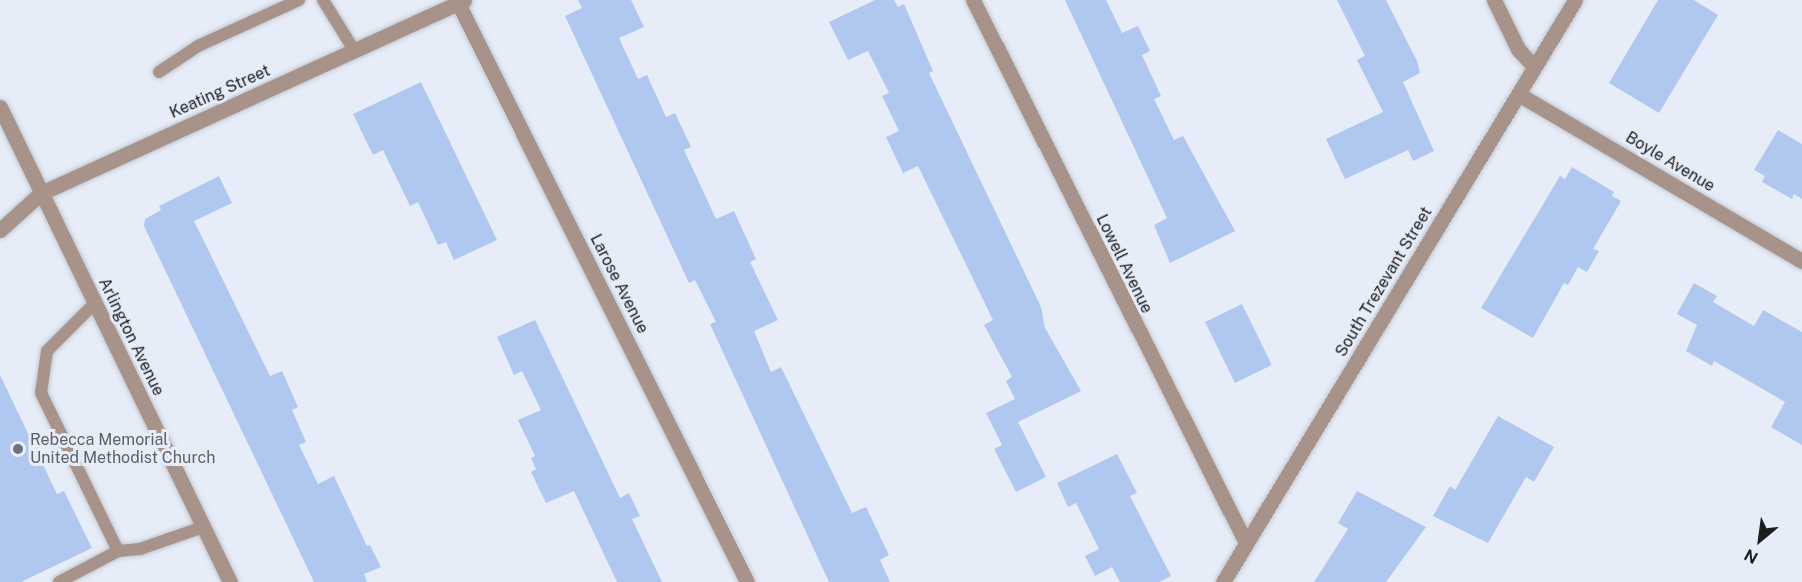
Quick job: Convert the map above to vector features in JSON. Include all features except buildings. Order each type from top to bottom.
[{"type":"street","name":"Lowell Avenue","points":[[973,0],[1246,543]]},
{"type":"street","points":[[1494,0],[1518,49],[1534,67]]},
{"type":"street","name":"South Trezevant Street","points":[[1223,582],[1520,95],[1534,67],[1575,0]]},
{"type":"street","name":"Keating Street","points":[[0,230],[41,193],[461,2]]},
{"type":"street","name":"Larose Avenue","points":[[461,2],[747,582]]},
{"type":"street","name":"Boyle Avenue","points":[[1520,95],[1802,261]]},
{"type":"street","name":"Arlington Avenue","points":[[0,107],[230,582]]},
{"type":"lane","points":[[159,72],[198,46],[298,0]]},
{"type":"lane","points":[[323,0],[354,50]]},
{"type":"lane","points":[[95,303],[47,351],[41,393],[118,551]]},
{"type":"lane","points":[[59,582],[118,551],[140,549],[203,527]]},
{"type":"place","name":"Rebecca Memorial United Methodist Church","points":[[18,449]]}]
